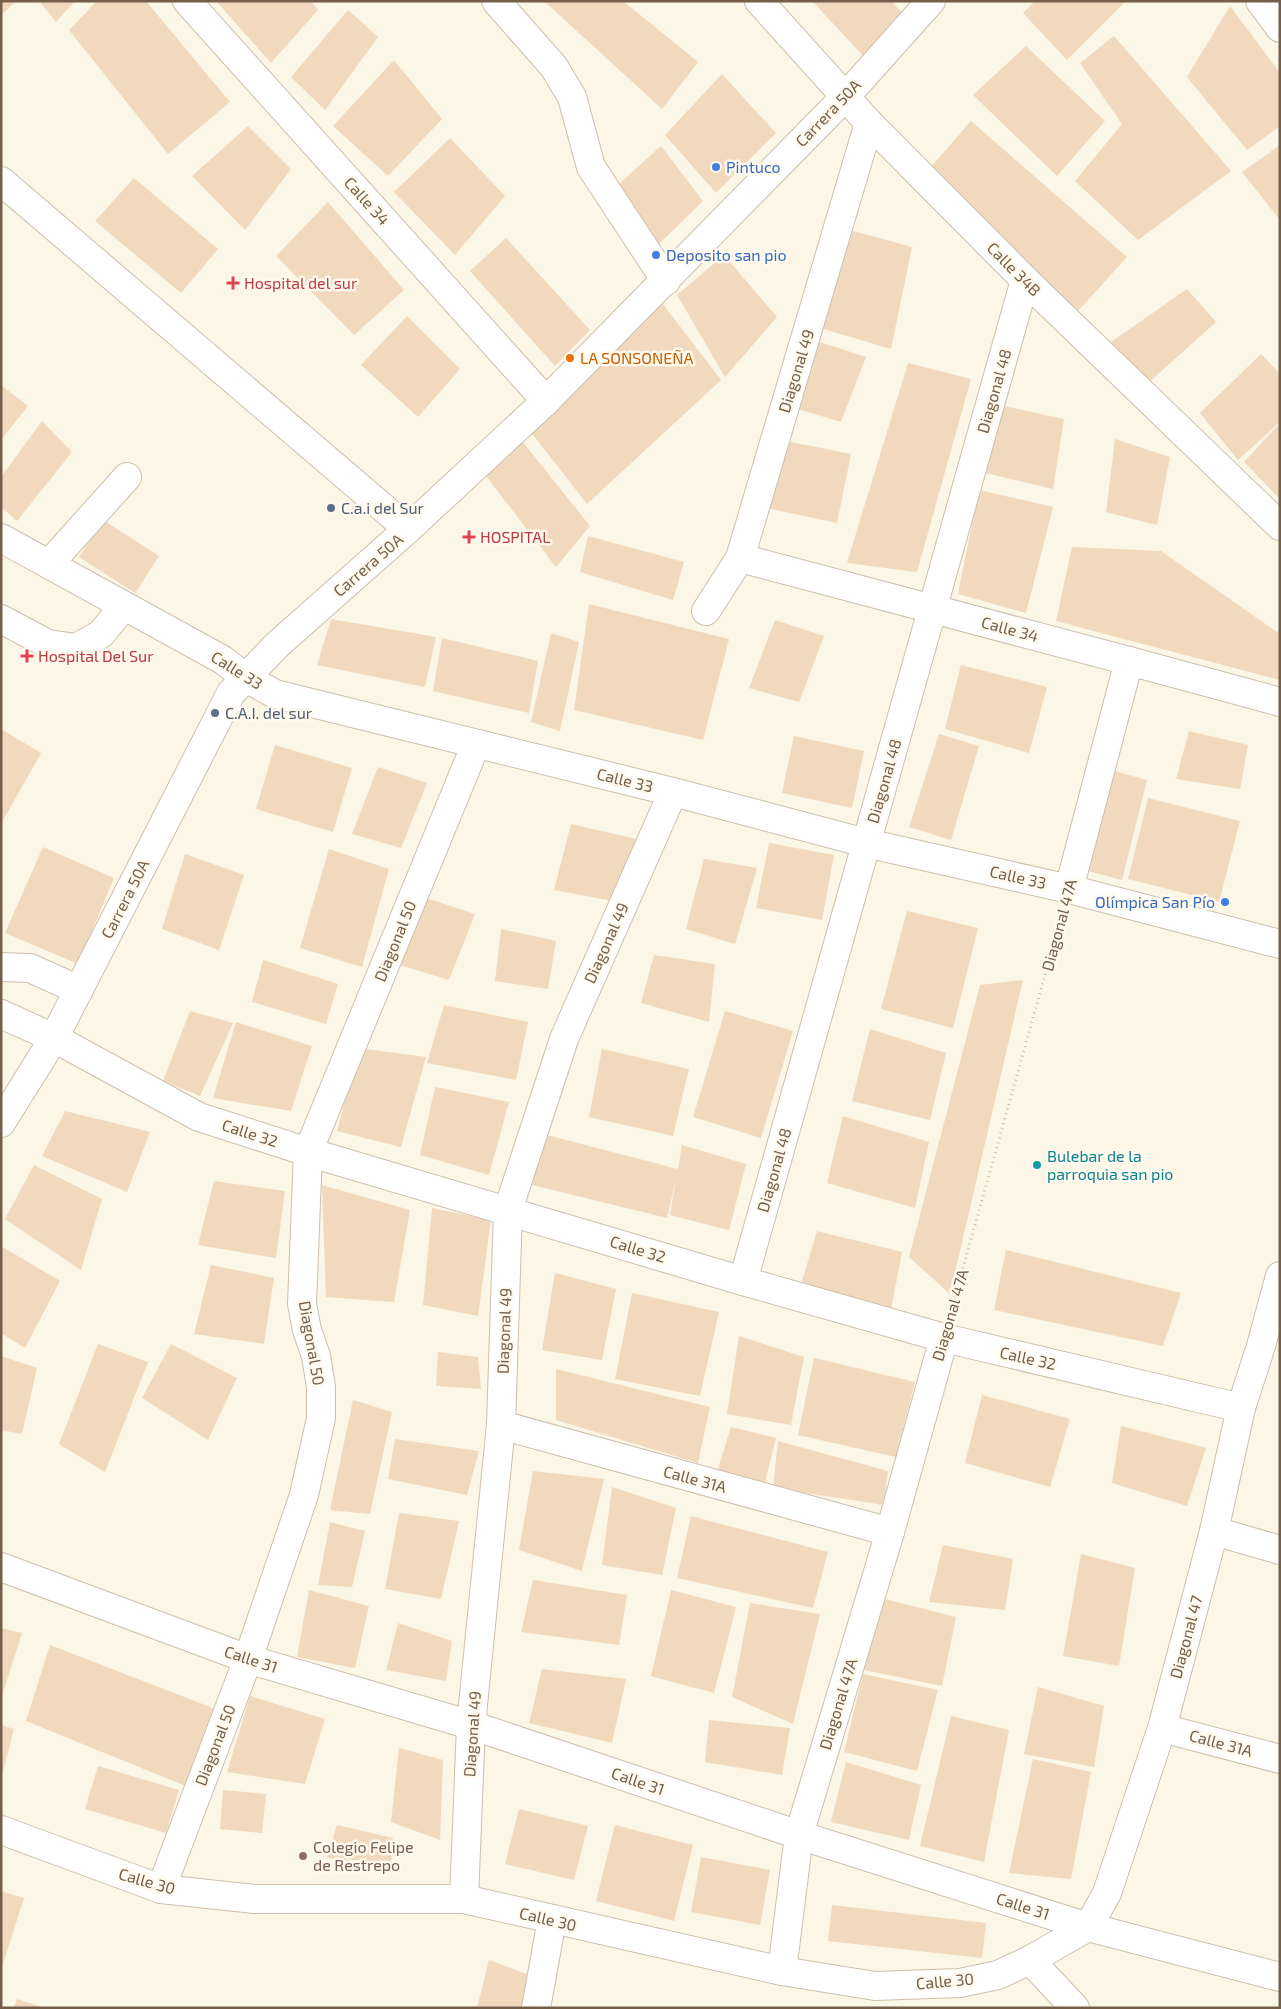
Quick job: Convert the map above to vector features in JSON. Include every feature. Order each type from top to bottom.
[{"type":"street","name":"Calle 34","points":[[187,1],[546,401]]},
{"type":"street","points":[[496,1],[554,67],[572,97],[591,167],[666,280]]},
{"type":"street","name":"Calle 34B","points":[[759,1],[869,123],[1025,280],[1280,526]]},
{"type":"street","name":"Carrera 50A","points":[[1,1124],[54,1038],[231,693],[277,645],[408,530],[546,401],[846,96],[931,1]]},
{"type":"street","points":[[1260,1],[1280,28]]},
{"type":"street","name":"Diagonal 49","points":[[706,611],[740,558],[869,123]]},
{"type":"street","points":[[1,182],[408,530]]},
{"type":"street","name":"Diagonal 48","points":[[743,1281],[1025,280]]},
{"type":"street","points":[[49,564],[127,476]]},
{"type":"street","name":"Calle 33","points":[[1,538],[223,660],[246,678],[275,694],[673,792],[866,843],[1069,889],[1280,944]]},
{"type":"street","name":"Calle 34","points":[[740,558],[1280,702]]},
{"type":"street","points":[[1,619],[48,644],[76,648],[101,634],[124,606]]},
{"type":"street","name":"Diagonal 47A","points":[[1069,889],[1129,661]]},
{"type":"street","name":"Diagonal 50","points":[[161,1889],[248,1659],[304,1495],[321,1418],[319,1379],[302,1304],[308,1152],[476,744]]},
{"type":"street","name":"Diagonal 49","points":[[464,1899],[471,1725],[501,1425],[508,1210],[564,1040],[673,792]]},
{"type":"street","points":[[1,967],[30,968],[79,990]]},
{"type":"street","name":"Calle 32","points":[[1,1014],[54,1038],[199,1117],[308,1152],[743,1281],[944,1338],[1241,1408]]},
{"type":"street","name":"Diagonal 47","points":[[1088,1927],[1107,1893],[1162,1728],[1214,1530],[1241,1408],[1271,1348],[1280,1276]]},
{"type":"street","name":"Diagonal 47A","points":[[782,1971],[799,1835],[890,1532],[944,1338]]},
{"type":"street","name":"Calle 31A","points":[[501,1425],[890,1532]]},
{"type":"street","points":[[1214,1530],[1280,1550]]},
{"type":"street","name":"Calle 31","points":[[1,1567],[248,1659],[471,1725],[799,1835],[1088,1927],[1280,1977]]},
{"type":"street","name":"Calle 31A","points":[[1162,1728],[1280,1759]]},
{"type":"street","name":"Calle 30","points":[[1,1830],[161,1889],[255,1899],[464,1899],[782,1971],[875,1986],[960,1982],[998,1975],[1030,1960]]},
{"type":"street","points":[[536,2008],[552,1920]]},
{"type":"street","points":[[1075,2008],[1030,1960],[1088,1927]]},
{"type":"path","name":"Diagonal 47A","points":[[944,1338],[1069,889]]},
{"type":"building","points":[[1,1],[16,1],[1,15]]},
{"type":"building","points":[[39,1],[75,1],[56,22]]},
{"type":"building","points":[[97,1],[146,1],[230,102],[168,154],[69,30]]},
{"type":"building","points":[[216,1],[311,1],[318,10],[271,63]]},
{"type":"building","points":[[544,1],[623,1],[698,62],[662,109]]},
{"type":"building","points":[[812,1],[891,1],[911,22],[869,62]]},
{"type":"building","points":[[1035,1],[1126,1],[1067,60],[1023,13]]},
{"type":"building","points":[[1230,6],[1280,73],[1280,126],[1247,150],[1187,77]]},
{"type":"building","points":[[348,10],[378,37],[325,110],[291,77]]},
{"type":"building","points":[[1114,36],[1231,171],[1138,240],[1075,181],[1122,124],[1080,63]]},
{"type":"building","points":[[1026,46],[1105,121],[1057,176],[973,95]]},
{"type":"building","points":[[394,60],[442,119],[388,176],[333,126]]},
{"type":"building","points":[[722,74],[776,133],[716,193],[665,135]]},
{"type":"building","points":[[971,121],[1127,257],[1078,311],[923,176]]},
{"type":"building","points":[[248,126],[291,169],[245,230],[192,176]]},
{"type":"building","points":[[450,138],[505,196],[455,255],[394,192]]},
{"type":"building","points":[[1280,145],[1280,220],[1242,172]]},
{"type":"building","points":[[661,146],[703,201],[657,246],[619,184]]},
{"type":"building","points":[[134,178],[218,249],[181,293],[95,221]]},
{"type":"building","points":[[328,202],[404,290],[354,335],[276,256]]},
{"type":"building","points":[[839,227],[912,247],[891,349],[817,327]]},
{"type":"building","points":[[506,238],[590,330],[555,366],[470,271]]},
{"type":"building","points":[[724,255],[777,317],[725,377],[677,295]]},
{"type":"building","points":[[1187,289],[1216,322],[1147,384],[1111,342]]},
{"type":"building","points":[[659,299],[721,380],[587,504],[527,427]]},
{"type":"building","points":[[407,316],[460,369],[418,417],[361,365]]},
{"type":"building","points":[[817,341],[866,357],[841,422],[791,407]]},
{"type":"building","points":[[1261,354],[1280,374],[1280,422],[1238,460],[1200,413]]},
{"type":"building","points":[[908,363],[971,379],[917,572],[847,563]]},
{"type":"building","points":[[1,385],[28,406],[1,440]]},
{"type":"building","points":[[999,405],[1064,419],[1053,489],[981,472]]},
{"type":"building","points":[[42,421],[72,452],[17,521],[1,507],[1,477]]},
{"type":"building","points":[[1277,426],[1280,428],[1280,499],[1244,462]]},
{"type":"building","points":[[518,436],[590,526],[556,567],[483,472]]},
{"type":"building","points":[[1115,439],[1170,457],[1157,525],[1106,512]]},
{"type":"building","points":[[781,440],[851,454],[837,523],[762,507]]},
{"type":"building","points":[[979,490],[1053,507],[1026,613],[958,594]]},
{"type":"building","points":[[103,520],[159,556],[135,593],[79,557]]},
{"type":"building","points":[[588,536],[684,562],[673,600],[580,572]]},
{"type":"building","points":[[1072,547],[1161,551],[1280,634],[1280,680],[1056,621]]},
{"type":"building","points":[[589,604],[729,639],[703,740],[574,710]]},
{"type":"building","points":[[331,619],[436,637],[425,687],[317,665]]},
{"type":"building","points":[[775,620],[824,636],[799,702],[749,688]]},
{"type":"building","points":[[551,633],[579,642],[560,731],[531,722]]},
{"type":"building","points":[[442,638],[538,661],[529,713],[433,691]]},
{"type":"building","points":[[961,665],[1047,687],[1029,753],[945,729]]},
{"type":"building","points":[[1,729],[41,753],[1,824]]},
{"type":"building","points":[[1189,731],[1248,745],[1240,789],[1176,779]]},
{"type":"building","points":[[939,734],[979,746],[951,840],[909,827]]},
{"type":"building","points":[[794,736],[864,751],[852,808],[782,793]]},
{"type":"building","points":[[275,745],[352,768],[333,832],[256,809]]},
{"type":"building","points":[[378,767],[427,783],[401,848],[352,834]]},
{"type":"building","points":[[1114,771],[1147,780],[1122,880],[1088,871]]},
{"type":"building","points":[[1148,798],[1240,821],[1219,902],[1128,879]]},
{"type":"building","points":[[571,824],[649,842],[618,902],[554,890]]},
{"type":"building","points":[[769,843],[834,855],[822,920],[756,908]]},
{"type":"building","points":[[43,847],[114,878],[78,964],[5,933]]},
{"type":"building","points":[[329,849],[389,869],[362,967],[300,948]]},
{"type":"building","points":[[185,854],[244,875],[219,950],[162,929]]},
{"type":"building","points":[[704,859],[757,868],[735,944],[686,929]]},
{"type":"building","points":[[426,898],[475,914],[449,980],[400,965]]},
{"type":"building","points":[[907,911],[978,928],[953,1028],[881,1009]]},
{"type":"building","points":[[501,929],[556,941],[548,989],[495,981]]},
{"type":"building","points":[[654,955],[715,964],[709,1022],[641,1003]]},
{"type":"building","points":[[263,960],[338,984],[326,1024],[252,1002]]},
{"type":"building","points":[[1023,980],[950,1294],[909,1257],[980,985]]},
{"type":"building","points":[[444,1005],[528,1022],[516,1080],[427,1063]]},
{"type":"building","points":[[190,1011],[233,1023],[200,1096],[163,1081]]},
{"type":"building","points":[[725,1011],[793,1031],[761,1138],[693,1117]]},
{"type":"building","points":[[236,1022],[312,1046],[291,1111],[213,1098]]},
{"type":"building","points":[[870,1029],[946,1053],[930,1120],[852,1101]]},
{"type":"building","points":[[359,1048],[426,1057],[401,1147],[337,1131]]},
{"type":"building","points":[[602,1049],[689,1069],[673,1136],[589,1117]]},
{"type":"building","points":[[435,1087],[509,1102],[489,1175],[420,1155]]},
{"type":"building","points":[[65,1111],[150,1132],[127,1192],[42,1156]]},
{"type":"building","points":[[843,1116],[929,1142],[915,1208],[827,1183]]},
{"type":"building","points":[[539,1133],[678,1169],[682,1145],[746,1164],[729,1230],[670,1215],[676,1179],[667,1218],[529,1184]]},
{"type":"building","points":[[34,1165],[102,1199],[81,1270],[5,1219]]},
{"type":"building","points":[[214,1181],[285,1191],[276,1258],[198,1245]]},
{"type":"building","points":[[322,1185],[410,1210],[394,1302],[326,1297]]},
{"type":"building","points":[[432,1208],[491,1220],[478,1316],[423,1305]]},
{"type":"building","points":[[817,1231],[902,1252],[890,1315],[800,1288]]},
{"type":"building","points":[[1,1246],[60,1281],[25,1348],[1,1333]]},
{"type":"building","points":[[1006,1250],[1181,1293],[1163,1346],[994,1310]]},
{"type":"building","points":[[211,1265],[274,1278],[264,1344],[194,1334]]},
{"type":"building","points":[[555,1273],[616,1289],[602,1360],[542,1350]]},
{"type":"building","points":[[632,1293],[719,1312],[700,1396],[615,1379]]},
{"type":"building","points":[[739,1336],[804,1357],[791,1425],[727,1414]]},
{"type":"building","points":[[98,1344],[148,1362],[105,1472],[59,1444]]},
{"type":"building","points":[[171,1344],[237,1378],[208,1440],[142,1398]]},
{"type":"building","points":[[438,1352],[478,1357],[481,1389],[436,1386]]},
{"type":"building","points":[[1,1356],[37,1368],[22,1434],[1,1430]]},
{"type":"building","points":[[814,1358],[915,1382],[896,1457],[798,1435]]},
{"type":"building","points":[[556,1369],[710,1407],[698,1463],[556,1420]]},
{"type":"building","points":[[982,1395],[1070,1419],[1050,1487],[965,1463]]},
{"type":"building","points":[[353,1400],[392,1412],[370,1514],[330,1510]]},
{"type":"building","points":[[1121,1426],[1206,1448],[1187,1506],[1112,1483]]},
{"type":"building","points":[[731,1427],[776,1438],[765,1482],[716,1475]]},
{"type":"building","points":[[395,1439],[479,1451],[467,1495],[388,1479]]},
{"type":"building","points":[[778,1441],[888,1471],[884,1505],[773,1488]]},
{"type":"building","points":[[533,1471],[604,1479],[582,1571],[519,1550]]},
{"type":"building","points":[[612,1487],[676,1508],[662,1575],[602,1565]]},
{"type":"building","points":[[399,1513],[459,1521],[441,1599],[385,1589]]},
{"type":"building","points":[[691,1516],[828,1552],[813,1608],[677,1578]]},
{"type":"building","points":[[330,1522],[365,1531],[352,1587],[318,1585]]},
{"type":"building","points":[[943,1545],[1013,1559],[1005,1610],[929,1602]]},
{"type":"building","points":[[1081,1554],[1135,1568],[1119,1666],[1063,1656]]},
{"type":"building","points":[[533,1580],[627,1595],[619,1645],[521,1632]]},
{"type":"building","points":[[309,1590],[369,1606],[355,1668],[297,1657]]},
{"type":"building","points":[[671,1590],[736,1607],[714,1693],[651,1676]]},
{"type":"building","points":[[877,1597],[956,1617],[942,1686],[859,1669]]},
{"type":"building","points":[[750,1603],[820,1614],[793,1724],[732,1697]]},
{"type":"building","points":[[398,1623],[452,1641],[446,1681],[386,1670]]},
{"type":"building","points":[[1,1628],[22,1633],[2,1696],[1,1696]]},
{"type":"building","points":[[50,1645],[218,1710],[193,1789],[26,1721]]},
{"type":"building","points":[[542,1669],[626,1679],[612,1743],[529,1723]]},
{"type":"building","points":[[863,1674],[938,1690],[917,1771],[844,1752]]},
{"type":"building","points":[[1038,1687],[1104,1706],[1094,1767],[1024,1754]]},
{"type":"building","points":[[250,1696],[325,1719],[305,1784],[227,1772]]},
{"type":"building","points":[[951,1716],[1009,1730],[984,1862],[920,1846]]},
{"type":"building","points":[[709,1720],[790,1728],[782,1775],[705,1762]]},
{"type":"building","points":[[1,1725],[14,1729],[2,1775],[1,1775]]},
{"type":"building","points":[[399,1748],[443,1760],[440,1840],[391,1822]]},
{"type":"building","points":[[1033,1759],[1091,1772],[1071,1879],[1009,1873]]},
{"type":"building","points":[[846,1762],[921,1785],[909,1840],[831,1822]]},
{"type":"building","points":[[98,1766],[179,1790],[166,1833],[85,1809]]},
{"type":"building","points":[[223,1790],[266,1794],[262,1833],[220,1829]]},
{"type":"building","points":[[519,1809],[588,1826],[574,1880],[505,1864]]},
{"type":"building","points":[[337,1825],[393,1838],[391,1863],[327,1858]]},
{"type":"building","points":[[615,1825],[693,1845],[674,1921],[596,1901]]},
{"type":"building","points":[[701,1857],[770,1870],[760,1925],[691,1912]]},
{"type":"building","points":[[1,1891],[24,1898],[2,1967],[1,1966]]},
{"type":"building","points":[[832,1905],[986,1923],[982,1958],[828,1941]]},
{"type":"building","points":[[489,1960],[532,1976],[527,2008],[477,2008]]},
{"type":"building","points":[[17,1999],[42,2007],[42,2008],[14,2008]]},
{"type":"place","name":"Pintuco","points":[[716,167]]},
{"type":"place","name":"Deposito san pio","points":[[656,255]]},
{"type":"place","name":"Hospital del sur","points":[[233,283]]},
{"type":"place","name":"LA SONSONEÑA","points":[[570,358]]},
{"type":"place","name":"C.a.i del Sur","points":[[331,508]]},
{"type":"place","name":"HOSPITAL","points":[[469,537]]},
{"type":"place","name":"Hospital Del Sur","points":[[27,656]]},
{"type":"place","name":"C.A.I. del sur","points":[[215,713]]},
{"type":"place","name":"Olímpica San Pío","points":[[1225,902]]},
{"type":"place","name":"Bulebar de la parroquia san pio","points":[[1037,1165]]},
{"type":"place","name":"Colegio Felipe de Restrepo","points":[[303,1856]]}]
